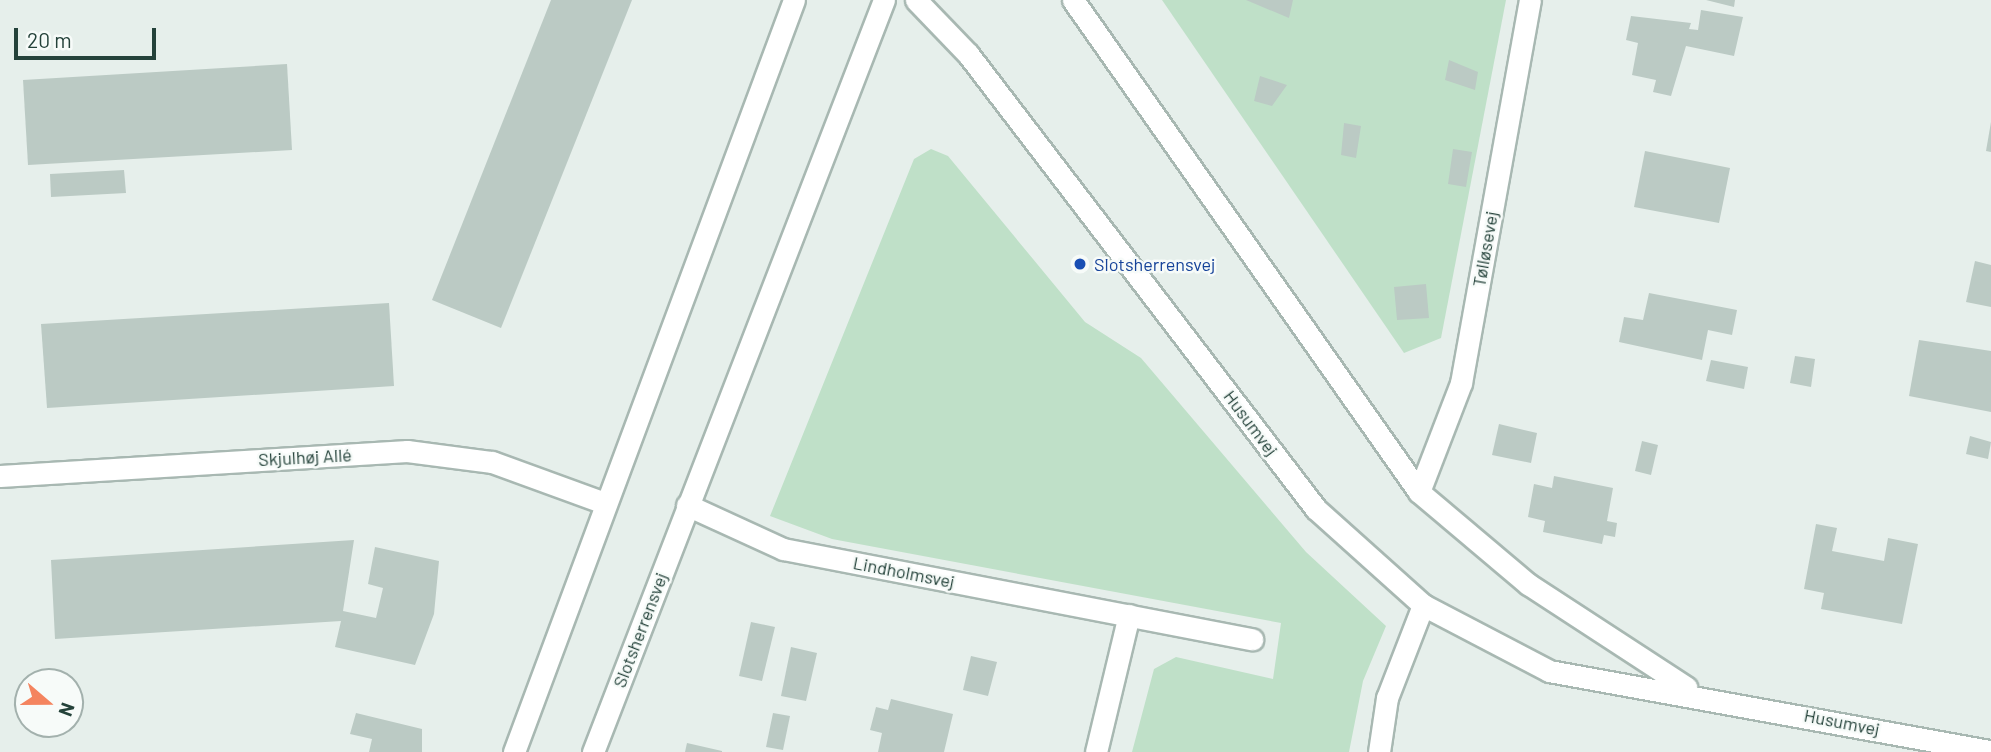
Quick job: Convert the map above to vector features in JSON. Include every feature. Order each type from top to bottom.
[{"type":"street","points":[[514,752],[602,502],[794,0]]},
{"type":"street","name":"Slotsherrensvej","points":[[593,752],[884,0]]},
{"type":"street","name":"Husumvej","points":[[916,0],[968,54],[1316,509],[1423,605],[1549,671],[1694,692],[1991,751]]},
{"type":"street","name":"Husumvej","points":[[1073,0],[1419,492],[1528,583],[1694,692]]},
{"type":"street","name":"Tølløsevej","points":[[1419,492],[1461,383],[1530,0]]},
{"type":"street","name":"Skjulhøj Allé","points":[[0,475],[407,451],[492,462],[602,502]]},
{"type":"street","name":"Lindholmsvej","points":[[687,505],[783,549],[1252,639]]},
{"type":"street","points":[[1379,752],[1387,698],[1423,605]]},
{"type":"street","points":[[1096,752],[1129,615]]},
{"type":"green space","points":[[1162,0],[1506,0],[1441,338],[1404,353]]},
{"type":"green space","points":[[931,149],[948,156],[1085,322],[1141,358],[1306,552],[1386,626],[1363,681],[1349,752],[1132,752],[1154,669],[1176,657],[1273,679],[1281,623],[832,539],[770,516],[914,159]]},
{"type":"building","points":[[551,0],[632,0],[501,328],[432,300]]},
{"type":"building","points":[[1246,0],[1293,0],[1289,18]]},
{"type":"building","points":[[1706,0],[1735,0],[1734,7]]},
{"type":"building","points":[[1701,10],[1743,17],[1734,56],[1686,46],[1671,96],[1653,92],[1656,80],[1632,75],[1638,43],[1626,40],[1631,16],[1691,23],[1689,29],[1698,30]]},
{"type":"building","points":[[1449,60],[1478,72],[1475,90],[1445,80]]},
{"type":"building","points":[[287,64],[292,150],[28,165],[23,80]]},
{"type":"building","points":[[1260,76],[1287,85],[1272,106],[1254,101]]},
{"type":"building","points":[[1991,122],[1991,152],[1986,151]]},
{"type":"building","points":[[1344,123],[1361,126],[1356,158],[1341,155]]},
{"type":"building","points":[[1453,149],[1472,152],[1466,187],[1448,184]]},
{"type":"building","points":[[1645,151],[1730,168],[1719,223],[1634,207]]},
{"type":"building","points":[[124,170],[126,193],[51,197],[50,174]]},
{"type":"building","points":[[1975,261],[1991,265],[1991,307],[1966,302]]},
{"type":"building","points":[[1426,284],[1429,318],[1397,320],[1394,287]]},
{"type":"building","points":[[1649,293],[1737,310],[1732,335],[1708,330],[1702,360],[1619,342],[1624,317],[1643,320]]},
{"type":"building","points":[[389,303],[394,386],[47,408],[41,324]]},
{"type":"building","points":[[1919,340],[1991,351],[1991,412],[1909,396]]},
{"type":"building","points":[[1795,356],[1815,359],[1811,387],[1790,383]]},
{"type":"building","points":[[1711,360],[1748,367],[1744,389],[1706,381]]},
{"type":"building","points":[[1499,424],[1537,433],[1531,463],[1492,455]]},
{"type":"building","points":[[1970,436],[1991,442],[1988,459],[1966,454]]},
{"type":"building","points":[[1642,441],[1658,445],[1651,475],[1635,471]]},
{"type":"building","points":[[1554,476],[1613,488],[1607,521],[1617,523],[1615,537],[1604,535],[1602,544],[1543,532],[1545,521],[1528,517],[1534,484],[1552,488]]},
{"type":"building","points":[[1816,524],[1837,528],[1832,551],[1884,561],[1888,538],[1918,544],[1902,624],[1821,609],[1824,593],[1804,589]]},
{"type":"building","points":[[354,540],[343,611],[376,618],[383,588],[368,584],[375,547],[439,561],[434,614],[415,665],[335,647],[341,621],[55,639],[51,560]]},
{"type":"building","points":[[751,622],[775,627],[762,681],[739,676]]},
{"type":"building","points":[[791,647],[817,653],[806,701],[781,696]]},
{"type":"building","points":[[971,656],[997,662],[988,696],[963,690]]},
{"type":"building","points":[[891,699],[953,714],[944,752],[878,752],[882,733],[870,730],[876,707],[888,710]]},
{"type":"building","points":[[356,713],[422,729],[422,752],[369,752],[372,739],[350,734]]},
{"type":"building","points":[[773,713],[790,716],[783,750],[766,747]]},
{"type":"building","points":[[687,743],[722,751],[722,752],[685,752]]},
{"type":"place","name":"Slotsherrensvej","points":[[1080,264]]}]
